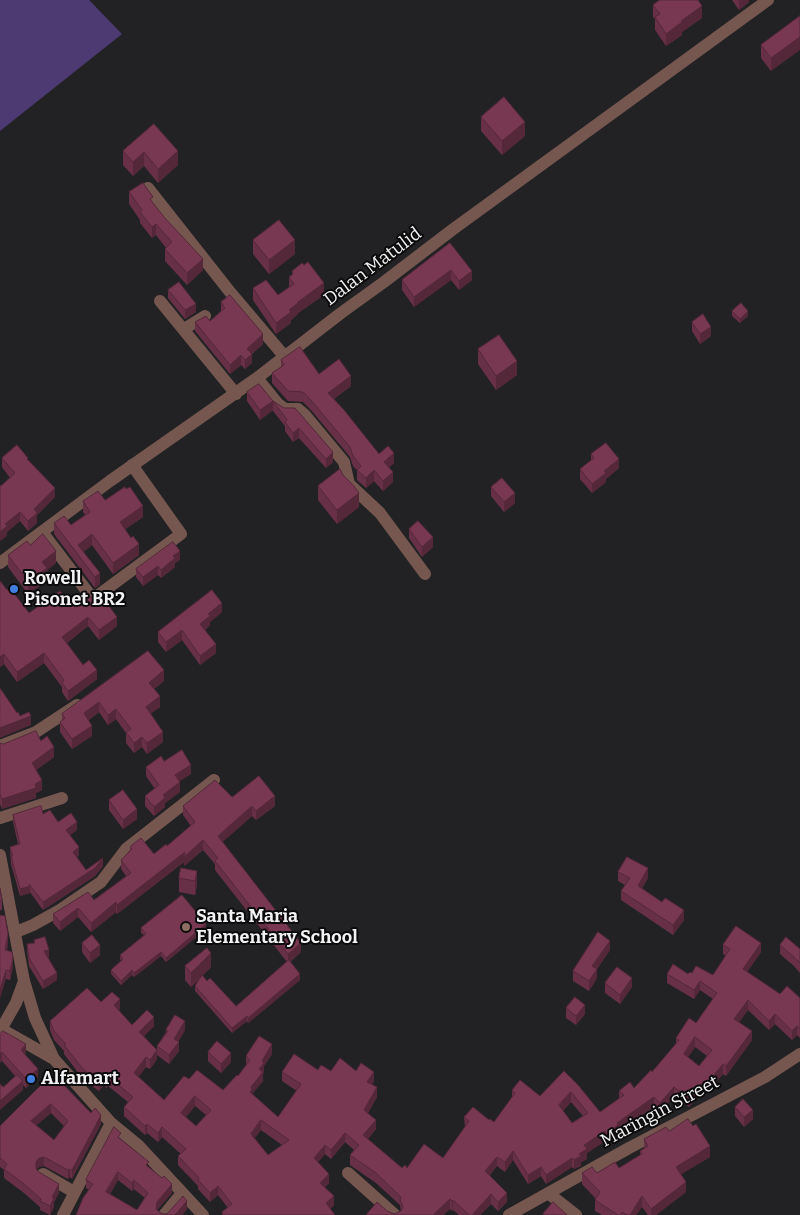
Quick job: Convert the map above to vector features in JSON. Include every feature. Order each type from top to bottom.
[{"type":"street","name":"Dalan Matulid","points":[[0,563],[132,466],[236,394],[452,230],[768,0]]},
{"type":"street","points":[[148,188],[285,358]]},
{"type":"street","points":[[160,300],[236,394]]},
{"type":"street","points":[[184,330],[205,316]]},
{"type":"street","points":[[257,378],[278,404],[285,409],[298,409],[305,415],[344,462],[349,484],[380,513],[426,574]]},
{"type":"street","points":[[42,532],[93,599],[149,558],[181,534],[132,466]]},
{"type":"street","points":[[0,746],[36,732],[90,695]]},
{"type":"street","points":[[16,932],[60,910],[101,882],[126,850],[214,780]]},
{"type":"street","points":[[0,818],[62,798]]},
{"type":"street","points":[[0,855],[24,981],[35,1018],[54,1058],[111,1123],[139,1146],[200,1214]]},
{"type":"street","points":[[24,981],[1,1030],[54,1058]]},
{"type":"street","name":"Maringin Street","points":[[509,1215],[548,1192],[765,1077],[800,1054]]},
{"type":"street","points":[[63,1215],[111,1123]]},
{"type":"street","points":[[348,1173],[395,1215]]},
{"type":"street","points":[[43,1174],[74,1192]]},
{"type":"street","points":[[548,1192],[576,1215]]},
{"type":"street","points":[[164,1215],[182,1193]]},
{"type":"shaded area","points":[[0,0],[89,0],[122,34],[0,131]]},
{"type":"building","points":[[660,0],[698,0],[702,6],[666,34],[655,17],[660,14],[653,5]]},
{"type":"building","points":[[800,16],[800,37],[771,58],[761,45]]},
{"type":"building","points":[[504,97],[525,122],[502,141],[481,117]]},
{"type":"building","points":[[154,124],[178,151],[158,169],[144,152],[133,162],[123,151]]},
{"type":"building","points":[[143,183],[153,197],[150,199],[164,217],[203,259],[187,273],[165,249],[172,242],[156,224],[152,227],[140,212],[142,210],[129,192]]},
{"type":"building","points":[[279,220],[295,240],[269,260],[253,240]]},
{"type":"building","points":[[450,243],[472,271],[459,281],[451,270],[414,297],[402,280]]},
{"type":"building","points":[[308,262],[324,283],[298,302],[289,310],[291,312],[276,323],[253,288],[266,280],[278,295],[294,284],[289,277],[293,274],[292,271],[302,263],[304,265]]},
{"type":"building","points":[[179,282],[196,304],[185,310],[168,290]]},
{"type":"building","points":[[230,295],[263,334],[247,349],[252,354],[245,360],[241,355],[230,365],[195,322],[206,316],[210,321],[225,308],[221,302]]},
{"type":"building","points":[[741,303],[748,311],[740,319],[732,311]]},
{"type":"building","points":[[703,314],[711,327],[700,334],[692,322]]},
{"type":"building","points":[[499,335],[517,361],[496,376],[478,349]]},
{"type":"building","points":[[300,347],[319,374],[339,359],[351,376],[328,393],[379,454],[388,446],[394,453],[384,462],[393,472],[383,481],[374,470],[366,478],[357,470],[361,466],[353,456],[350,447],[311,400],[303,392],[288,391],[272,373],[284,365],[281,360]]},
{"type":"building","points":[[259,384],[273,401],[260,410],[247,392]]},
{"type":"building","points":[[273,401],[284,408],[295,408],[333,452],[326,459],[299,428],[293,433],[285,422],[287,420]]},
{"type":"building","points":[[606,443],[619,459],[592,484],[580,469],[594,458],[591,454]]},
{"type":"building","points":[[17,445],[27,459],[55,488],[34,509],[37,513],[28,521],[20,512],[5,524],[7,526],[0,532],[0,485],[15,473],[2,458]]},
{"type":"building","points":[[340,469],[359,493],[337,510],[318,486]]},
{"type":"building","points":[[502,478],[515,493],[504,502],[491,487]]},
{"type":"building","points":[[125,487],[126,489],[130,487],[143,506],[120,522],[131,538],[133,536],[139,544],[113,563],[92,534],[78,545],[100,573],[95,577],[54,523],[64,516],[71,525],[90,512],[83,501],[98,491],[105,500]]},
{"type":"building","points":[[418,521],[433,537],[422,547],[409,529]]},
{"type":"building","points":[[43,534],[56,551],[42,562],[47,568],[28,582],[8,555],[27,541],[30,545]]},
{"type":"building","points":[[173,542],[180,551],[173,556],[175,558],[161,570],[158,566],[143,577],[136,569]]},
{"type":"building","points":[[0,581],[7,590],[10,588],[29,613],[60,591],[71,605],[78,600],[81,604],[90,597],[100,594],[117,617],[99,630],[88,617],[62,637],[83,665],[89,660],[97,670],[68,691],[62,683],[64,680],[44,653],[17,672],[4,654],[0,657]]},
{"type":"building","points":[[212,590],[222,603],[208,614],[210,616],[200,624],[216,644],[200,656],[182,630],[166,642],[158,632]]},
{"type":"building","points":[[148,651],[164,670],[149,683],[160,696],[146,707],[163,732],[147,743],[142,737],[134,743],[126,732],[131,729],[116,709],[108,715],[99,702],[84,713],[92,726],[72,739],[60,722],[65,718],[62,714]]},
{"type":"building","points":[[0,688],[20,716],[29,712],[31,716],[0,728]]},
{"type":"building","points":[[36,731],[41,741],[47,736],[54,747],[32,763],[42,780],[35,784],[36,788],[2,799],[0,794],[0,743],[3,744]]},
{"type":"building","points":[[182,750],[191,765],[175,775],[180,782],[163,795],[165,798],[154,807],[145,796],[159,785],[146,767],[161,756],[164,761]]},
{"type":"building","points":[[259,776],[275,796],[256,811],[252,806],[218,836],[301,943],[288,954],[215,861],[218,858],[203,840],[184,857],[185,852],[117,905],[116,902],[91,923],[78,908],[60,922],[53,914],[88,892],[94,900],[131,873],[121,860],[132,849],[130,847],[141,838],[154,854],[166,844],[167,846],[195,822],[183,806],[215,780],[232,797]]},
{"type":"building","points":[[123,790],[137,809],[123,820],[109,800]]},
{"type":"building","points":[[41,806],[43,814],[50,810],[58,822],[71,813],[77,822],[66,830],[79,847],[73,852],[86,870],[103,858],[95,868],[43,902],[29,884],[30,886],[20,889],[10,847],[20,844],[13,815]]},
{"type":"building","points":[[627,857],[648,868],[638,886],[662,902],[665,898],[684,910],[673,925],[621,891],[630,878],[618,872]]},
{"type":"building","points":[[181,868],[197,871],[195,881],[179,878]]},
{"type":"building","points":[[182,895],[206,924],[166,958],[161,952],[134,973],[132,970],[121,981],[111,970],[123,959],[120,955],[146,934],[141,928]]},
{"type":"building","points":[[0,915],[5,916],[8,934],[5,950],[12,952],[13,958],[10,971],[6,970],[0,990]]},
{"type":"building","points":[[736,926],[761,943],[743,969],[780,994],[787,986],[800,998],[800,1029],[797,1026],[792,1031],[775,1014],[769,1021],[748,1000],[734,1019],[752,1031],[726,1066],[723,1064],[707,1083],[704,1081],[689,1098],[674,1087],[660,1103],[654,1097],[617,1123],[618,1125],[606,1134],[605,1131],[584,1145],[587,1149],[579,1154],[581,1156],[574,1160],[572,1158],[546,1175],[541,1167],[528,1175],[513,1151],[505,1162],[497,1157],[485,1171],[507,1193],[498,1202],[491,1194],[472,1215],[469,1215],[450,1199],[433,1215],[366,1215],[377,1202],[387,1211],[394,1214],[401,1211],[403,1207],[401,1197],[376,1173],[350,1155],[359,1145],[345,1133],[331,1150],[325,1145],[314,1158],[329,1174],[320,1183],[334,1196],[326,1203],[335,1215],[225,1215],[222,1212],[232,1204],[218,1186],[210,1193],[198,1180],[199,1178],[178,1156],[186,1149],[162,1127],[158,1133],[147,1124],[145,1126],[124,1107],[133,1097],[108,1076],[106,1078],[104,1076],[99,1082],[83,1069],[64,1045],[66,1044],[54,1031],[50,1021],[87,988],[101,1002],[112,992],[120,999],[114,1005],[132,1025],[147,1010],[154,1017],[139,1032],[157,1050],[150,1060],[146,1057],[134,1073],[164,1100],[184,1076],[189,1079],[197,1070],[223,1090],[238,1076],[250,1060],[246,1056],[259,1036],[272,1044],[262,1061],[264,1063],[259,1069],[263,1072],[251,1087],[250,1092],[278,1117],[301,1084],[282,1072],[294,1054],[318,1070],[321,1065],[331,1071],[340,1058],[356,1071],[361,1063],[374,1072],[367,1082],[377,1087],[364,1110],[376,1120],[363,1135],[402,1168],[405,1165],[407,1168],[424,1144],[443,1158],[469,1121],[464,1117],[473,1107],[494,1122],[515,1093],[512,1090],[520,1080],[540,1096],[564,1071],[600,1112],[624,1095],[619,1091],[630,1082],[634,1088],[651,1070],[652,1072],[679,1040],[676,1038],[689,1018],[696,1023],[717,993],[700,981],[694,990],[667,974],[673,964],[688,974],[692,973],[696,966],[713,975],[730,949],[723,945]],"holes":[[[695,1037],[712,1050],[699,1066],[684,1054]],[[571,1092],[588,1113],[572,1123],[559,1105]],[[195,1096],[211,1110],[196,1126],[181,1113]],[[261,1120],[289,1140],[268,1155],[251,1134]]]},
{"type":"building","points":[[598,932],[610,941],[592,966],[597,969],[589,981],[573,971]]},
{"type":"building","points":[[92,935],[100,945],[90,953],[82,943]]},
{"type":"building","points":[[45,937],[49,950],[44,951],[57,973],[43,981],[29,958],[27,944],[35,943],[34,940]]},
{"type":"building","points":[[786,937],[800,949],[800,963],[780,945]]},
{"type":"building","points":[[207,948],[211,953],[191,973],[185,966]]},
{"type":"building","points":[[289,960],[300,974],[248,1018],[247,1016],[232,1028],[195,986],[202,975],[207,981],[210,978],[236,1006]]},
{"type":"building","points":[[617,967],[632,978],[620,995],[605,983]]},
{"type":"building","points":[[575,997],[585,1005],[576,1016],[566,1008]]},
{"type":"building","points":[[175,1015],[185,1021],[174,1039],[179,1042],[169,1055],[157,1046],[168,1031],[166,1030]]},
{"type":"building","points":[[3,1031],[26,1044],[21,1050],[38,1069],[26,1079],[2,1052],[0,1054],[0,1034]]},
{"type":"building","points":[[217,1041],[231,1053],[221,1064],[208,1052]]},
{"type":"building","points":[[17,1075],[23,1081],[0,1101],[0,1084],[3,1087]]},
{"type":"building","points":[[56,1077],[91,1113],[95,1108],[101,1115],[72,1170],[68,1170],[44,1157],[39,1158],[36,1162],[36,1169],[39,1172],[59,1184],[52,1197],[54,1198],[50,1206],[40,1201],[41,1199],[4,1169],[7,1164],[0,1158],[0,1126],[47,1079],[51,1083]],"holes":[[[51,1104],[68,1121],[54,1140],[31,1121]]]},
{"type":"building","points":[[743,1099],[753,1110],[744,1117],[735,1107]]},
{"type":"building","points":[[688,1119],[693,1126],[696,1124],[710,1146],[676,1167],[686,1182],[651,1209],[642,1196],[630,1215],[622,1212],[618,1215],[595,1200],[600,1192],[582,1173],[592,1167],[597,1173],[615,1162],[619,1168],[642,1154],[640,1151],[648,1146],[644,1139],[666,1127],[669,1131]]},
{"type":"building","points":[[114,1127],[121,1133],[118,1137],[149,1162],[146,1165],[162,1178],[164,1176],[172,1184],[157,1202],[156,1209],[163,1214],[167,1214],[183,1196],[187,1201],[175,1215],[76,1215],[83,1198],[93,1184],[86,1180]],"holes":[[[118,1172],[132,1183],[134,1180],[148,1193],[137,1210],[106,1192]]]},
{"type":"building","points":[[553,1202],[567,1215],[543,1214]]},
{"type":"place","name":"Rowell Pisonet BR2","points":[[14,589]]},
{"type":"place","name":"Santa Maria Elementary School","points":[[186,927]]},
{"type":"place","name":"Alfamart","points":[[31,1079]]}]
